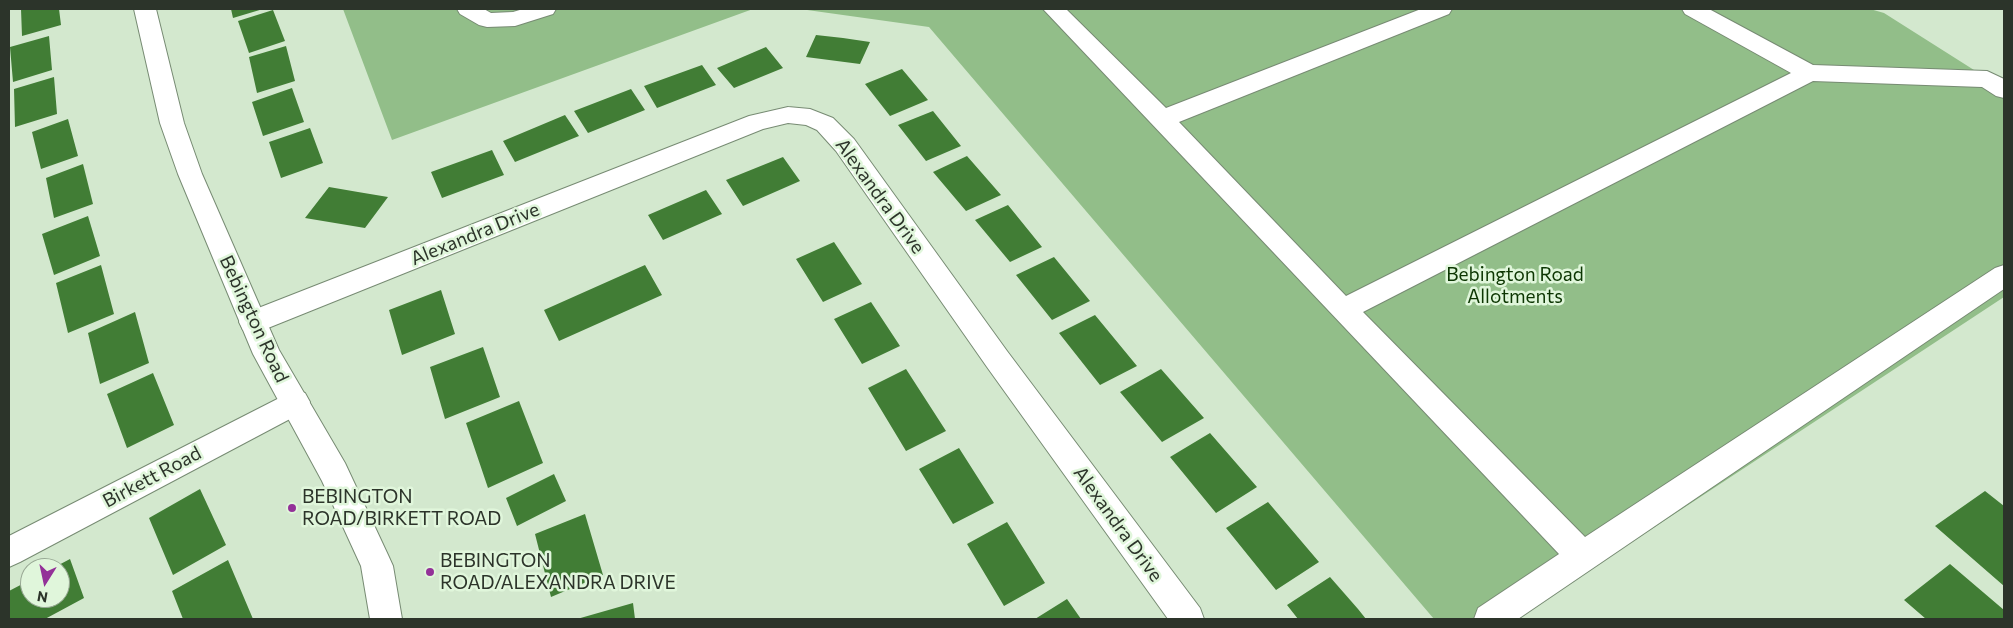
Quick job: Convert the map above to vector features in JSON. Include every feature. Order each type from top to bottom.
[{"type":"street","name":"Bebington Road","points":[[145,9],[172,123],[190,174],[267,354],[334,473],[377,566],[386,619]]},
{"type":"street","points":[[468,9],[487,20],[515,20],[544,9]]},
{"type":"street","points":[[1054,9],[1162,119],[1343,310],[1540,511],[1583,558]]},
{"type":"street","points":[[1162,119],[1441,9]]},
{"type":"street","points":[[1693,9],[1809,74],[1987,79],[2004,90]]},
{"type":"street","points":[[1343,310],[1809,74]]},
{"type":"street","name":"Alexandra Drive","points":[[253,322],[757,122],[788,115],[810,117],[824,124],[845,145],[997,359],[1188,619]]},
{"type":"street","points":[[1490,619],[2004,275]]},
{"type":"street","name":"Birkett Road","points":[[9,552],[295,402]]},
{"type":"green space","points":[[343,9],[753,9],[392,140]]},
{"type":"green space","name":"Bebington Road Allotments","points":[[800,9],[1870,9],[1884,13],[2004,89],[2004,297],[1515,619],[1434,619],[929,27]]},
{"type":"building","points":[[21,9],[59,9],[61,25],[22,36]]},
{"type":"building","points":[[231,9],[263,9],[233,18]]},
{"type":"building","points":[[273,10],[285,41],[249,53],[238,21]]},
{"type":"building","points":[[816,35],[870,42],[860,64],[806,57]]},
{"type":"building","points":[[49,36],[52,70],[13,82],[10,47]]},
{"type":"building","points":[[286,46],[295,81],[257,93],[249,57]]},
{"type":"building","points":[[766,47],[783,68],[734,88],[717,68]]},
{"type":"building","points":[[702,65],[716,85],[657,108],[644,86]]},
{"type":"building","points":[[902,69],[928,100],[890,116],[865,84]]},
{"type":"building","points":[[54,77],[57,114],[15,127],[14,89]]},
{"type":"building","points":[[292,88],[304,122],[263,136],[252,102]]},
{"type":"building","points":[[631,89],[645,110],[588,133],[574,111]]},
{"type":"building","points":[[933,111],[961,146],[926,161],[898,125]]},
{"type":"building","points":[[565,115],[579,136],[515,162],[503,141]]},
{"type":"building","points":[[68,119],[78,156],[41,169],[32,132]]},
{"type":"building","points":[[310,128],[323,163],[281,178],[269,142]]},
{"type":"building","points":[[492,150],[504,175],[442,198],[431,172]]},
{"type":"building","points":[[967,156],[1001,195],[966,211],[933,172]]},
{"type":"building","points":[[783,157],[800,181],[743,206],[726,180]]},
{"type":"building","points":[[83,164],[93,204],[54,218],[46,178]]},
{"type":"building","points":[[329,187],[388,197],[365,228],[305,218]]},
{"type":"building","points":[[706,190],[722,214],[663,240],[648,215]]},
{"type":"building","points":[[1008,205],[1042,247],[1010,262],[975,220]]},
{"type":"building","points":[[88,216],[100,256],[54,275],[42,234]]},
{"type":"building","points":[[834,242],[862,284],[823,302],[796,259]]},
{"type":"building","points":[[1054,257],[1090,301],[1052,320],[1016,275]]},
{"type":"building","points":[[101,265],[114,314],[68,333],[56,283]]},
{"type":"building","points":[[645,265],[662,295],[559,341],[544,310]]},
{"type":"building","points":[[441,290],[455,334],[402,355],[389,310]]},
{"type":"building","points":[[871,302],[900,346],[862,364],[834,319]]},
{"type":"building","points":[[135,312],[149,363],[100,384],[88,333]]},
{"type":"building","points":[[1095,315],[1137,366],[1100,385],[1059,333]]},
{"type":"building","points":[[483,347],[500,397],[445,419],[430,367]]},
{"type":"building","points":[[906,369],[946,431],[906,451],[868,388]]},
{"type":"building","points":[[1161,369],[1204,418],[1162,442],[1120,392]]},
{"type":"building","points":[[153,373],[174,425],[127,448],[107,394]]},
{"type":"building","points":[[519,401],[543,463],[488,488],[466,423]]},
{"type":"building","points":[[1210,433],[1257,487],[1216,513],[1170,457]]},
{"type":"building","points":[[959,448],[994,503],[953,524],[919,469]]},
{"type":"building","points":[[554,474],[566,501],[517,526],[506,498]]},
{"type":"building","points":[[200,489],[226,545],[173,575],[149,518]]},
{"type":"building","points":[[1985,491],[2004,506],[2004,586],[1935,526]]},
{"type":"building","points":[[1268,502],[1319,562],[1276,590],[1226,528]]},
{"type":"building","points":[[585,514],[603,575],[551,597],[535,534]]},
{"type":"building","points":[[1007,522],[1045,583],[1004,606],[967,544]]},
{"type":"building","points":[[70,559],[84,598],[70,606]]},
{"type":"building","points":[[228,560],[253,619],[183,619],[172,591]]},
{"type":"building","points":[[1950,564],[2004,610],[2004,619],[1926,619],[1904,600]]},
{"type":"building","points":[[1330,577],[1366,619],[1298,619],[1287,605]]},
{"type":"building","points":[[20,585],[20,608],[65,608],[45,619],[9,619],[9,591]]},
{"type":"building","points":[[1067,599],[1081,619],[1035,619]]},
{"type":"building","points":[[633,603],[635,619],[577,619]]},
{"type":"place","name":"BEBINGTON ROAD/BIRKETT ROAD","points":[[292,508]]},
{"type":"place","name":"BEBINGTON ROAD/ALEXANDRA DRIVE","points":[[430,572]]}]
